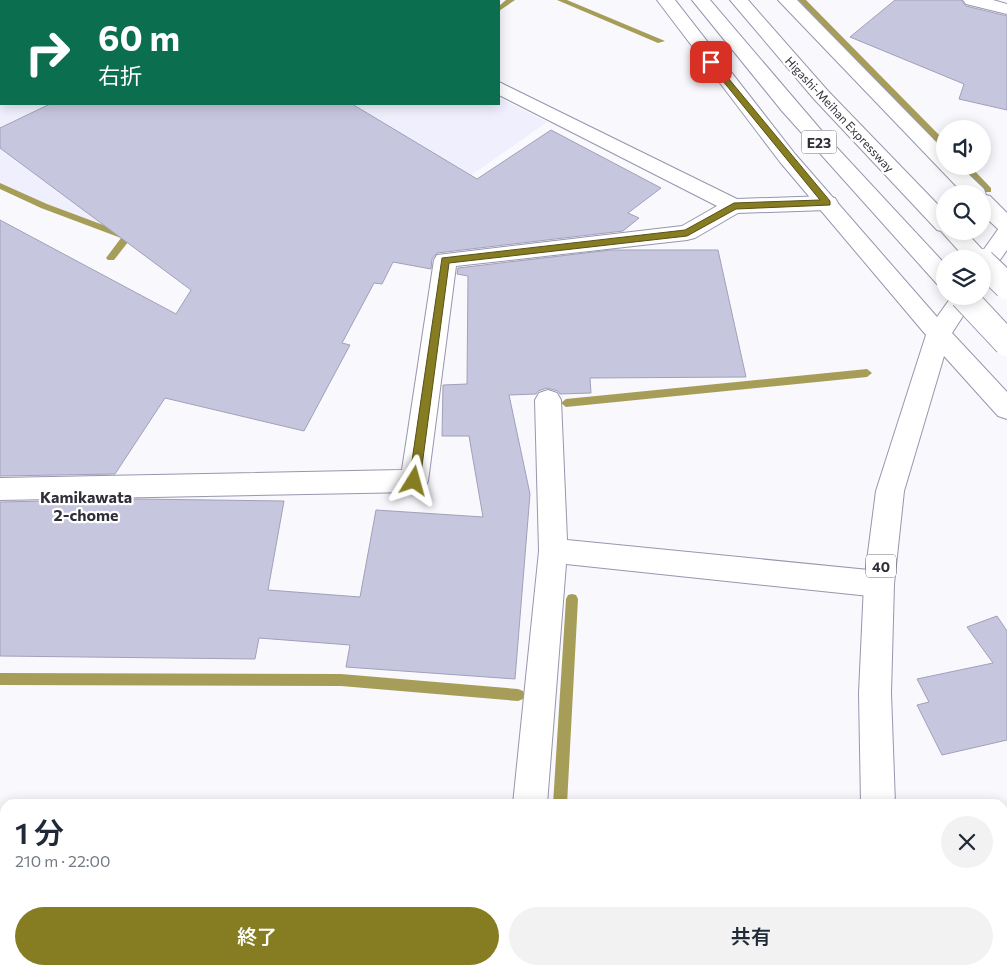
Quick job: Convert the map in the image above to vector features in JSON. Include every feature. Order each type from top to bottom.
[{"type":"main road","points":[[666,0],[723,78],[827,203],[938,335],[1007,409]]},
{"type":"main road","name":"E23","points":[[700,0],[784,102],[936,268]]},
{"type":"main road","name":"Higashi-Meihan Expressway","points":[[738,0],[821,95],[936,215]]},
{"type":"main road","points":[[787,0],[936,154]]},
{"type":"main road","points":[[975,0],[1007,9]]},
{"type":"main road","points":[[500,89],[734,206]]},
{"type":"main road","points":[[957,175],[967,185]]},
{"type":"main road","points":[[0,489],[414,481],[445,260],[687,233],[734,206],[827,203]]},
{"type":"main road","points":[[991,209],[1007,225]]},
{"type":"main road","points":[[991,256],[1007,233]]},
{"type":"main road","points":[[961,240],[971,250]]},
{"type":"main road","points":[[991,271],[1007,286]]},
{"type":"main road","points":[[938,335],[957,305]]},
{"type":"main road","points":[[971,305],[1007,343]]},
{"type":"main road","name":"40","points":[[878,799],[875,692],[879,584],[890,490],[938,335]]},
{"type":"main road","points":[[530,799],[553,551],[548,400]]},
{"type":"main road","points":[[553,551],[879,584]]},
{"type":"shaded area","points":[[500,98],[547,122],[443,195],[338,233],[278,291],[47,204],[0,183],[0,105],[500,105]]},
{"type":"building","points":[[895,0],[961,0],[966,6],[1007,16],[1007,110],[959,99],[964,84],[850,37]]},
{"type":"building","points":[[48,105],[354,105],[477,179],[551,130],[661,188],[628,213],[639,218],[623,231],[437,253],[432,259],[431,269],[393,262],[382,284],[374,283],[342,343],[350,345],[304,431],[165,398],[115,474],[0,476],[0,220],[176,314],[191,290],[0,148],[0,128]]},
{"type":"building","points":[[611,250],[718,250],[746,377],[590,378],[591,393],[560,394],[558,391],[547,388],[538,391],[536,394],[509,395],[530,494],[515,679],[346,667],[350,645],[259,638],[255,659],[0,656],[0,502],[137,499],[284,501],[268,590],[360,597],[376,510],[483,517],[469,436],[442,436],[443,385],[467,384],[468,276],[457,274],[458,268]]},
{"type":"building","points":[[997,616],[1007,631],[1007,740],[942,755],[917,705],[929,702],[917,679],[993,663],[967,627]]},
{"type":"waterway","points":[[500,8],[511,0]]},
{"type":"waterway","points":[[561,0],[661,41]]},
{"type":"waterway","points":[[802,0],[936,137]]},
{"type":"waterway","points":[[974,175],[983,185]]},
{"type":"waterway","points":[[0,186],[44,206],[127,237],[111,258]]},
{"type":"waterway","points":[[566,403],[867,373]]},
{"type":"waterway","points":[[560,799],[572,599]]},
{"type":"waterway","points":[[0,679],[341,680],[518,695]]},
{"type":"district","name":"Kamikawata 2-chome","points":[[86,505]]},
{"type":"route","points":[[414,481],[445,260],[687,233],[734,206],[827,203],[711,62]]}]
